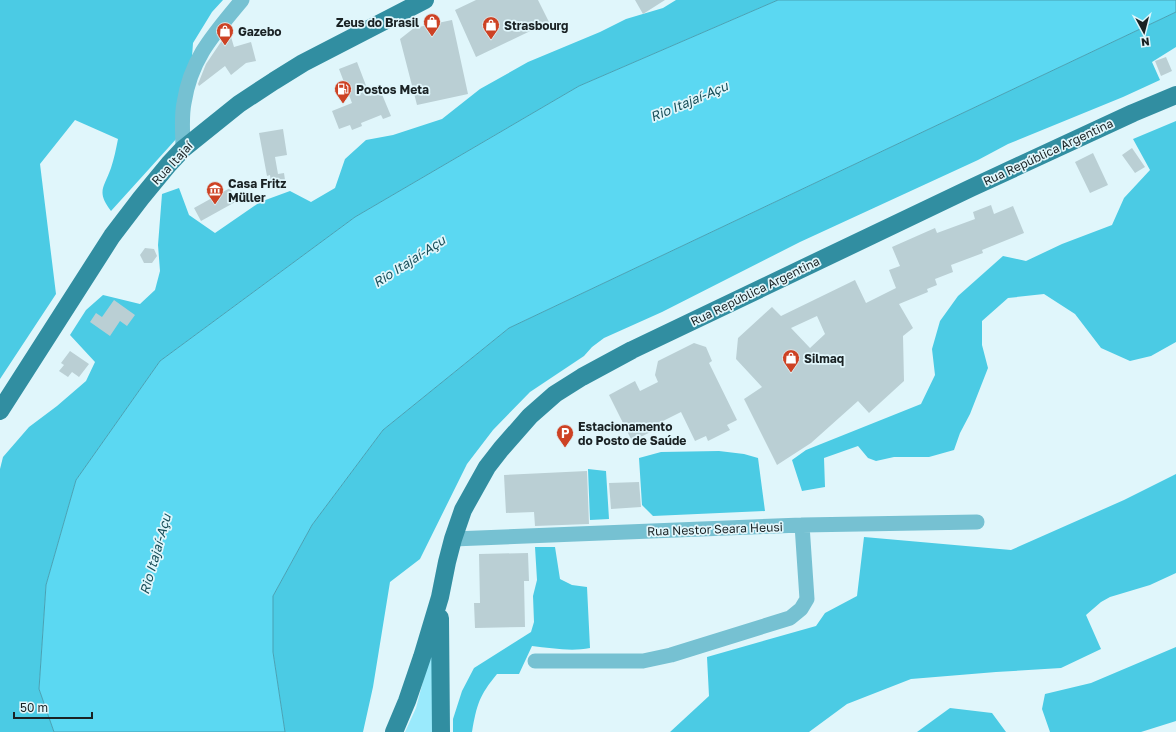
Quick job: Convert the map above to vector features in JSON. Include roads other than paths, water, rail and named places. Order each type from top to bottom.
[{"type":"main road","name":"Rua Itajaí","points":[[0,411],[112,236],[141,198],[183,149],[239,104],[285,74],[303,63],[425,0]]},
{"type":"main road","name":"Rua República Argentina","points":[[394,732],[407,702],[420,664],[440,597],[453,539],[463,510],[475,488],[501,449],[530,416],[555,394],[621,355],[940,203],[1133,113],[1176,95]]},
{"type":"main road","name":"Rua República Argentina","points":[[440,597],[441,732]]},
{"type":"street","points":[[183,149],[183,104],[195,65],[205,45],[242,0]]},
{"type":"street","name":"Rua Nestor Seara Heusi","points":[[453,539],[802,525],[977,522]]},
{"type":"street","points":[[534,660],[643,661],[671,655],[790,618],[801,609],[807,599],[802,525]]},
{"type":"water","name":"Rio Itajaí-Açu","points":[[778,0],[1176,0],[1176,12],[509,328],[383,430],[312,525],[273,596],[273,652],[285,732],[54,732],[39,689],[46,585],[76,480],[160,361],[355,217],[579,86]]},
{"type":"place","name":"Zeus do Brasil","points":[[432,37]]},
{"type":"place","name":"Strasbourg","points":[[491,40]]},
{"type":"place","name":"Gazebo","points":[[225,46]]},
{"type":"place","name":"Postos Meta","points":[[343,104]]},
{"type":"place","name":"Casa Fritz Müller","points":[[215,205]]},
{"type":"place","name":"Silmaq","points":[[791,373]]},
{"type":"place","name":"Estacionamento do Posto de Saúde","points":[[565,448]]}]
